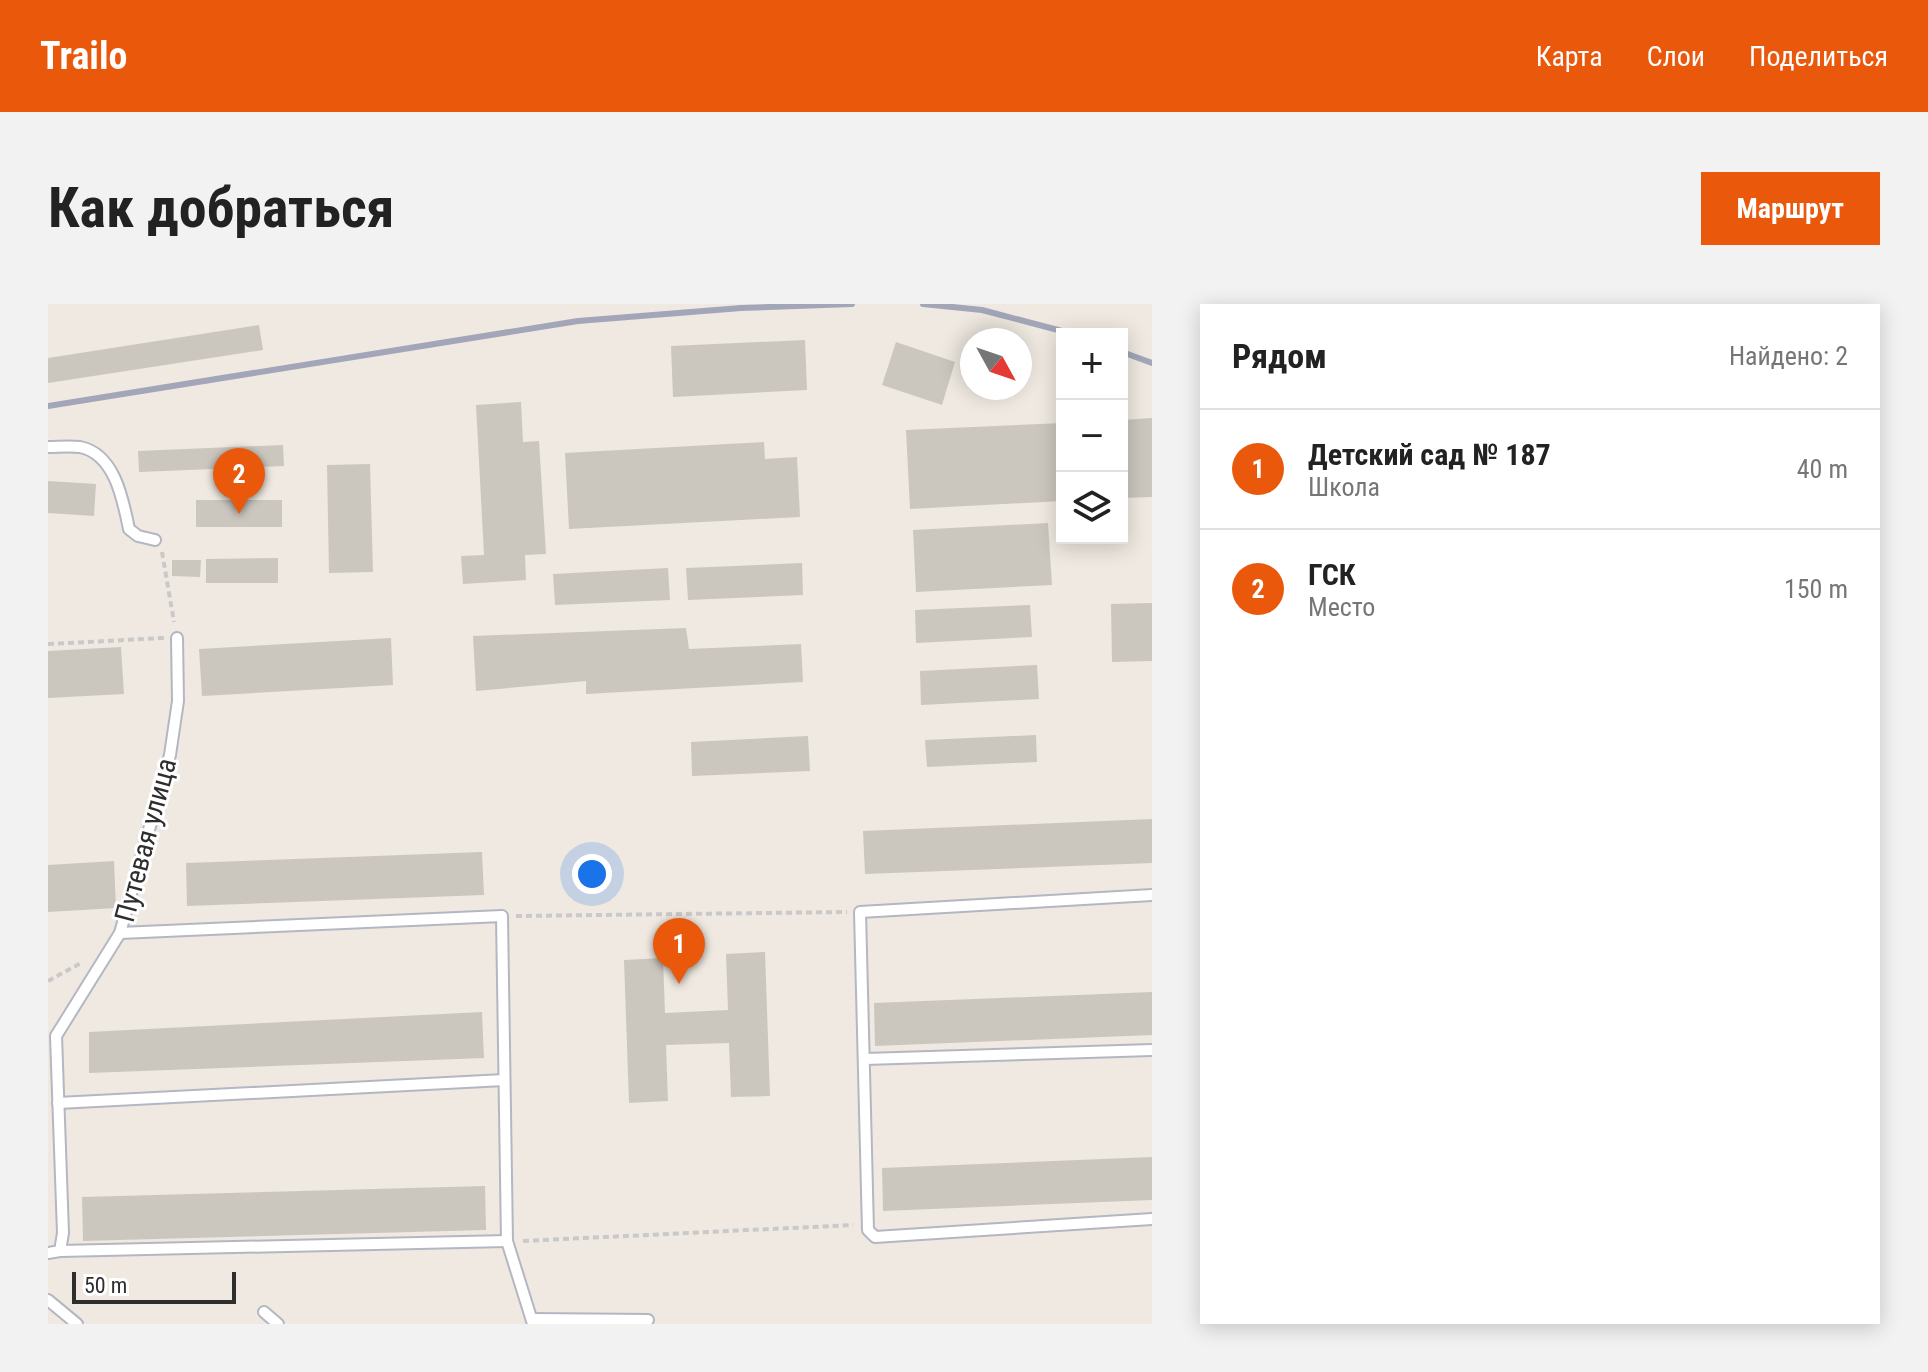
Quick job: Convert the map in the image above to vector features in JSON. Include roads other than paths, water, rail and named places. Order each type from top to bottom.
[{"type":"lane","points":[[48,447],[81,448],[93,454],[112,473],[121,490],[129,529],[138,536],[155,540]]},
{"type":"lane","name":"Путевая улица","points":[[60,1251],[63,1233],[58,1103],[52,1047],[59,1030],[120,933],[170,755],[178,701],[177,638]]},
{"type":"lane","points":[[1152,895],[860,912],[868,1230],[875,1237],[1152,1219]]},
{"type":"lane","points":[[120,933],[502,916],[507,1241],[533,1322],[648,1320]]},
{"type":"lane","points":[[865,1059],[1152,1050]]},
{"type":"lane","points":[[58,1103],[504,1080]]},
{"type":"lane","points":[[48,1253],[507,1241]]},
{"type":"lane","points":[[48,1300],[77,1324]]},
{"type":"lane","points":[[264,1312],[278,1324]]},
{"type":"railway","points":[[48,406],[578,321],[741,308],[852,304]]},
{"type":"railway","points":[[923,304],[982,310],[1056,330]]},
{"type":"railway","points":[[1128,354],[1152,363]]},
{"type":"place","name":"ГСК","points":[[239,514]]},
{"type":"place","name":"Детский сад № 187","points":[[679,984]]}]
